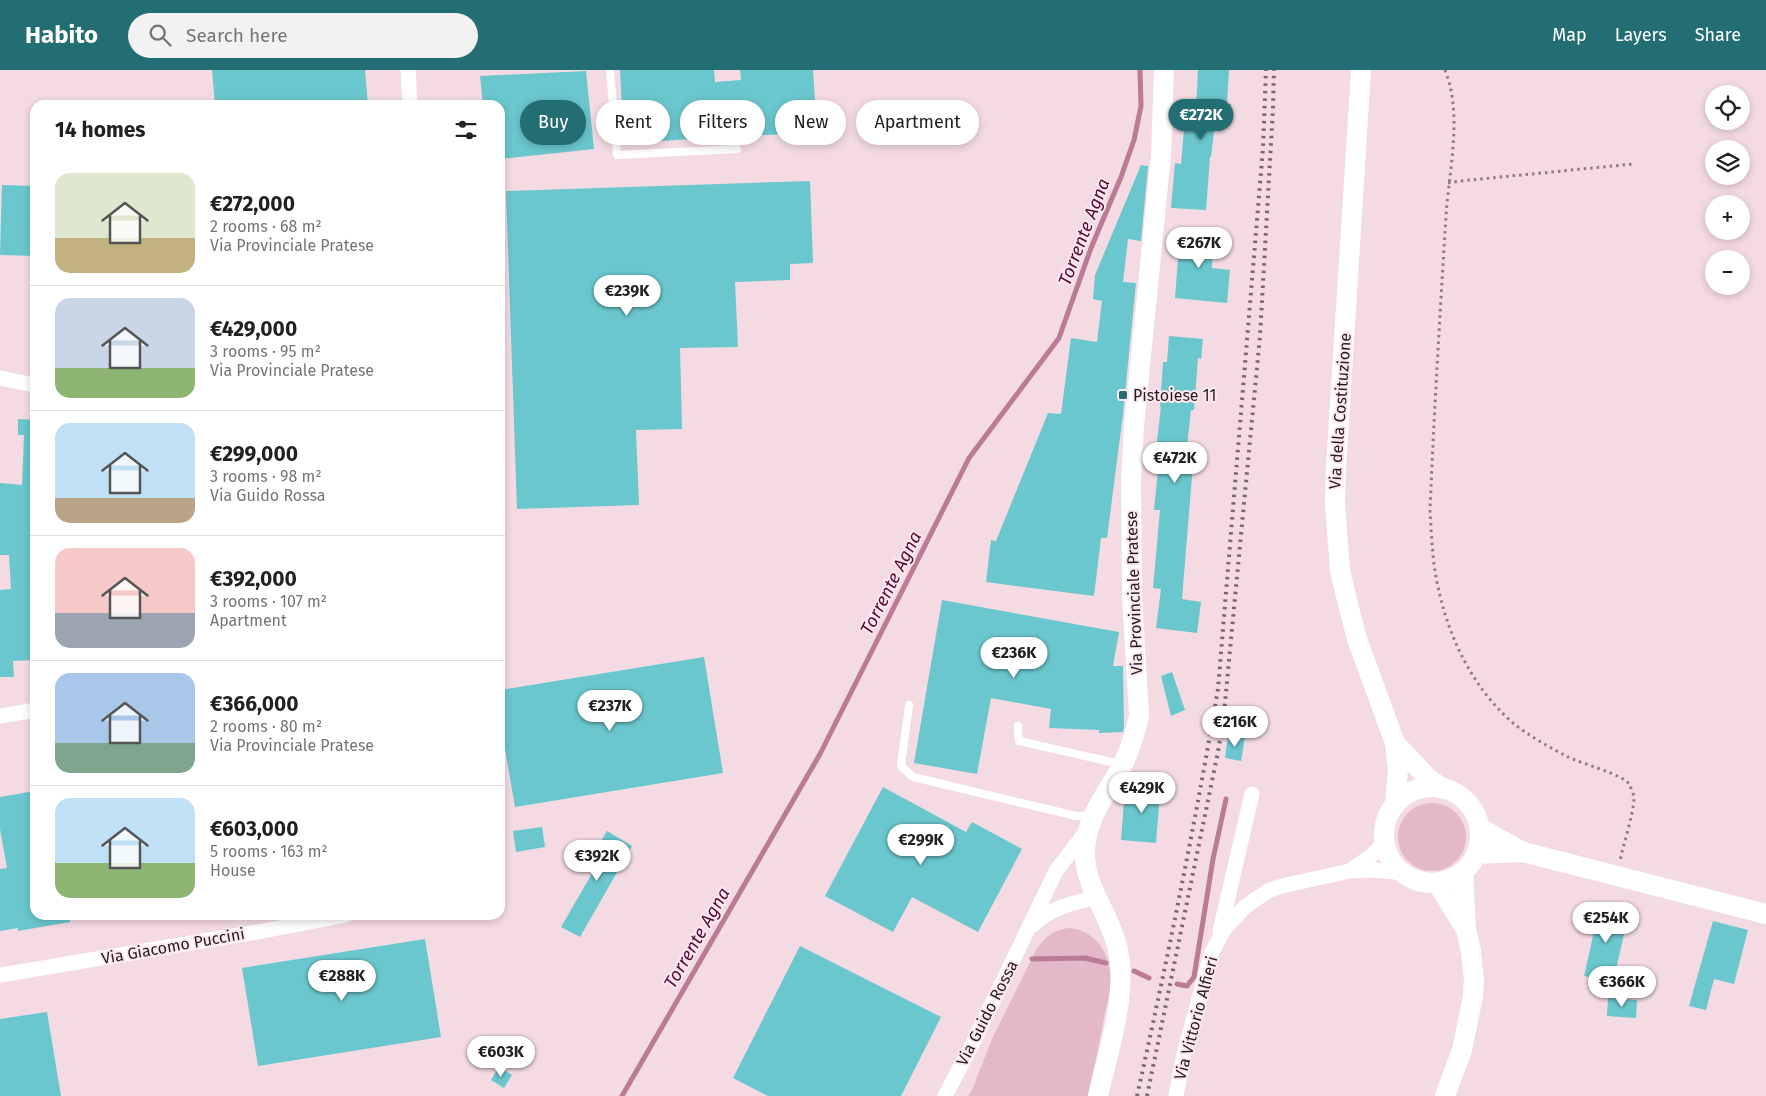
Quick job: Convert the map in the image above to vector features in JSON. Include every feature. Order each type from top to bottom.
[{"type":"main road","name":"Via Provinciale Pratese","points":[[1098,1096],[1117,1012],[1122,976],[1117,945],[1088,874],[1085,857],[1090,822],[1122,765],[1139,716],[1132,596],[1131,479],[1134,426],[1161,155],[1164,70]]},
{"type":"main road","name":"Via della Costituzione","points":[[1361,70],[1335,504],[1338,550],[1346,596],[1358,640],[1395,743]]},
{"type":"main road","points":[[1395,743],[1429,778],[1444,789],[1461,796],[1468,803],[1480,828],[1479,846],[1476,854],[1463,872],[1438,883],[1414,879],[1395,865],[1388,854],[1385,842],[1386,822],[1395,805],[1405,796],[1417,790],[1430,787],[1444,789]]},
{"type":"main road","points":[[1395,743],[1398,769],[1395,805]]},
{"type":"main road","points":[[1480,828],[1523,852]]},
{"type":"main road","points":[[1476,854],[1523,852],[1616,874],[1766,914]]},
{"type":"main road","points":[[1445,1096],[1462,1050],[1473,996],[1474,980],[1471,951],[1466,930],[1463,872]]},
{"type":"main road","points":[[1438,883],[1466,930]]},
{"type":"street","points":[[408,70],[410,100]]},
{"type":"street","points":[[0,378],[30,384]]},
{"type":"street","points":[[0,716],[30,711]]},
{"type":"street","name":"Via Vittorio Alfieri","points":[[1176,1096],[1184,1054],[1209,963],[1218,940],[1252,794]]},
{"type":"street","name":"Via Guido Rossa","points":[[945,1096],[1029,930],[1056,872],[1090,822]]},
{"type":"street","name":"Via Vittorio Alfieri","points":[[1350,871],[1370,858],[1385,842]]},
{"type":"street","name":"Via Vittorio Alfieri","points":[[1218,940],[1246,906],[1268,891],[1282,886],[1350,871],[1374,870],[1404,873]]},
{"type":"street","name":"Via Guido Rossa","points":[[1029,930],[1041,917],[1053,910],[1098,897]]},
{"type":"street","name":"Via Giacomo Puccini","points":[[0,975],[320,920]]},
{"type":"lane","points":[[610,70],[617,155],[737,148]]},
{"type":"lane","points":[[909,705],[901,766],[913,777],[1076,816],[1090,822]]},
{"type":"lane","points":[[1018,726],[1019,741],[1122,765]]},
{"type":"path","points":[[1445,70],[1450,83],[1455,122],[1448,183],[1430,511],[1434,564],[1441,599],[1459,650],[1472,676],[1491,700],[1514,723],[1536,739],[1568,757],[1602,771],[1618,775],[1628,783],[1634,798],[1616,874]]},
{"type":"path","points":[[1448,183],[1633,164]]},
{"type":"shaded area","points":[[1432,803],[1445,806],[1456,813],[1463,824],[1466,837],[1463,850],[1456,861],[1445,868],[1432,871],[1419,868],[1408,861],[1401,850],[1398,837],[1401,824],[1408,813],[1419,806]]},
{"type":"shaded area","points":[[1069,928],[1085,932],[1097,942],[1106,955],[1110,971],[1109,992],[1088,1096],[968,1096],[992,1039],[1036,950],[1050,935],[1058,930]]},
{"type":"building","points":[[212,70],[365,70],[368,100],[215,100]]},
{"type":"building","points":[[620,70],[714,70],[715,82],[741,80],[740,70],[813,70],[815,100],[775,100],[775,134],[765,135],[765,100],[680,100],[680,140],[670,140],[670,100],[622,100]]},
{"type":"building","points":[[1198,70],[1229,70],[1227,104],[1231,104],[1230,118],[1221,118],[1221,123],[1215,123],[1206,210],[1171,208],[1175,163],[1181,164],[1184,129],[1195,130]]},
{"type":"building","points":[[586,71],[594,149],[505,158],[505,100],[482,100],[480,76]]},
{"type":"building","points":[[1141,165],[1148,166],[1141,241],[1128,239],[1123,282],[1136,283],[1123,414],[1107,538],[1101,538],[1094,596],[986,582],[991,540],[996,541],[1048,413],[1061,414],[1071,338],[1097,342],[1102,301],[1093,299],[1095,275]]},
{"type":"building","points":[[810,181],[813,263],[790,264],[790,280],[735,282],[738,347],[680,348],[682,429],[636,430],[639,505],[517,509],[506,191]]},
{"type":"building","points":[[2,185],[30,186],[30,256],[0,255]]},
{"type":"building","points":[[1170,232],[1213,232],[1212,268],[1230,270],[1227,303],[1175,298],[1179,246],[1170,246]]},
{"type":"building","points":[[1169,336],[1203,339],[1201,359],[1198,358],[1194,410],[1191,410],[1185,464],[1193,464],[1182,599],[1201,602],[1197,633],[1156,628],[1161,589],[1153,588],[1160,510],[1154,510],[1160,449],[1156,449],[1161,407],[1163,362],[1167,362]]},
{"type":"building","points":[[18,419],[30,420],[30,660],[13,661],[14,677],[0,677],[0,590],[11,589],[9,555],[0,555],[0,483],[22,485],[24,435],[18,435]]},
{"type":"building","points":[[942,600],[1119,632],[1113,666],[1123,666],[1123,732],[1099,733],[1099,730],[1049,728],[1051,709],[991,698],[977,774],[914,763]]},
{"type":"building","points":[[704,657],[723,773],[515,807],[505,748],[505,689]]},
{"type":"building","points":[[1172,672],[1185,710],[1171,716],[1161,676]]},
{"type":"building","points":[[1228,735],[1245,737],[1241,761],[1225,758]]},
{"type":"building","points":[[1138,780],[1161,781],[1156,843],[1121,840],[1124,801],[1137,802]]},
{"type":"building","points":[[883,787],[966,832],[972,822],[1022,849],[978,932],[912,897],[893,932],[825,896]]},
{"type":"building","points":[[30,792],[30,920],[70,920],[70,922],[18,931],[18,928],[0,931],[0,869],[7,868],[0,829],[0,797]]},
{"type":"building","points":[[542,827],[545,847],[516,852],[513,831]]},
{"type":"building","points":[[607,831],[632,846],[580,937],[561,927],[597,865],[589,861]]},
{"type":"building","points":[[1600,905],[1629,912],[1613,983],[1584,976]]},
{"type":"building","points":[[1713,921],[1748,930],[1734,984],[1714,979],[1706,1010],[1689,1006]]},
{"type":"building","points":[[425,939],[441,1037],[258,1066],[242,968]]},
{"type":"building","points":[[800,946],[941,1017],[901,1096],[768,1096],[733,1078]]},
{"type":"building","points":[[1608,998],[1637,1000],[1636,1018],[1607,1016]]},
{"type":"building","points":[[47,1012],[61,1096],[0,1096],[0,1019]]},
{"type":"building","points":[[499,1067],[512,1075],[504,1088],[491,1080]]},
{"type":"waterway","name":"Torrente Agna","points":[[622,1096],[820,754],[969,458],[1059,338],[1091,248],[1121,177],[1134,140],[1141,106],[1140,70]]},
{"type":"waterway","points":[[1177,984],[1187,986],[1194,977],[1213,859],[1226,799]]},
{"type":"waterway","points":[[1032,959],[1085,958],[1106,963]]},
{"type":"waterway","points":[[1134,971],[1149,978]]},
{"type":"railway","points":[[1137,1096],[1180,893],[1218,689],[1263,148],[1266,70]]},
{"type":"railway","points":[[1147,1096],[1218,752],[1224,713],[1260,336],[1274,70]]},
{"type":"place","name":"Pistoiese 11","points":[[1123,395]]}]
